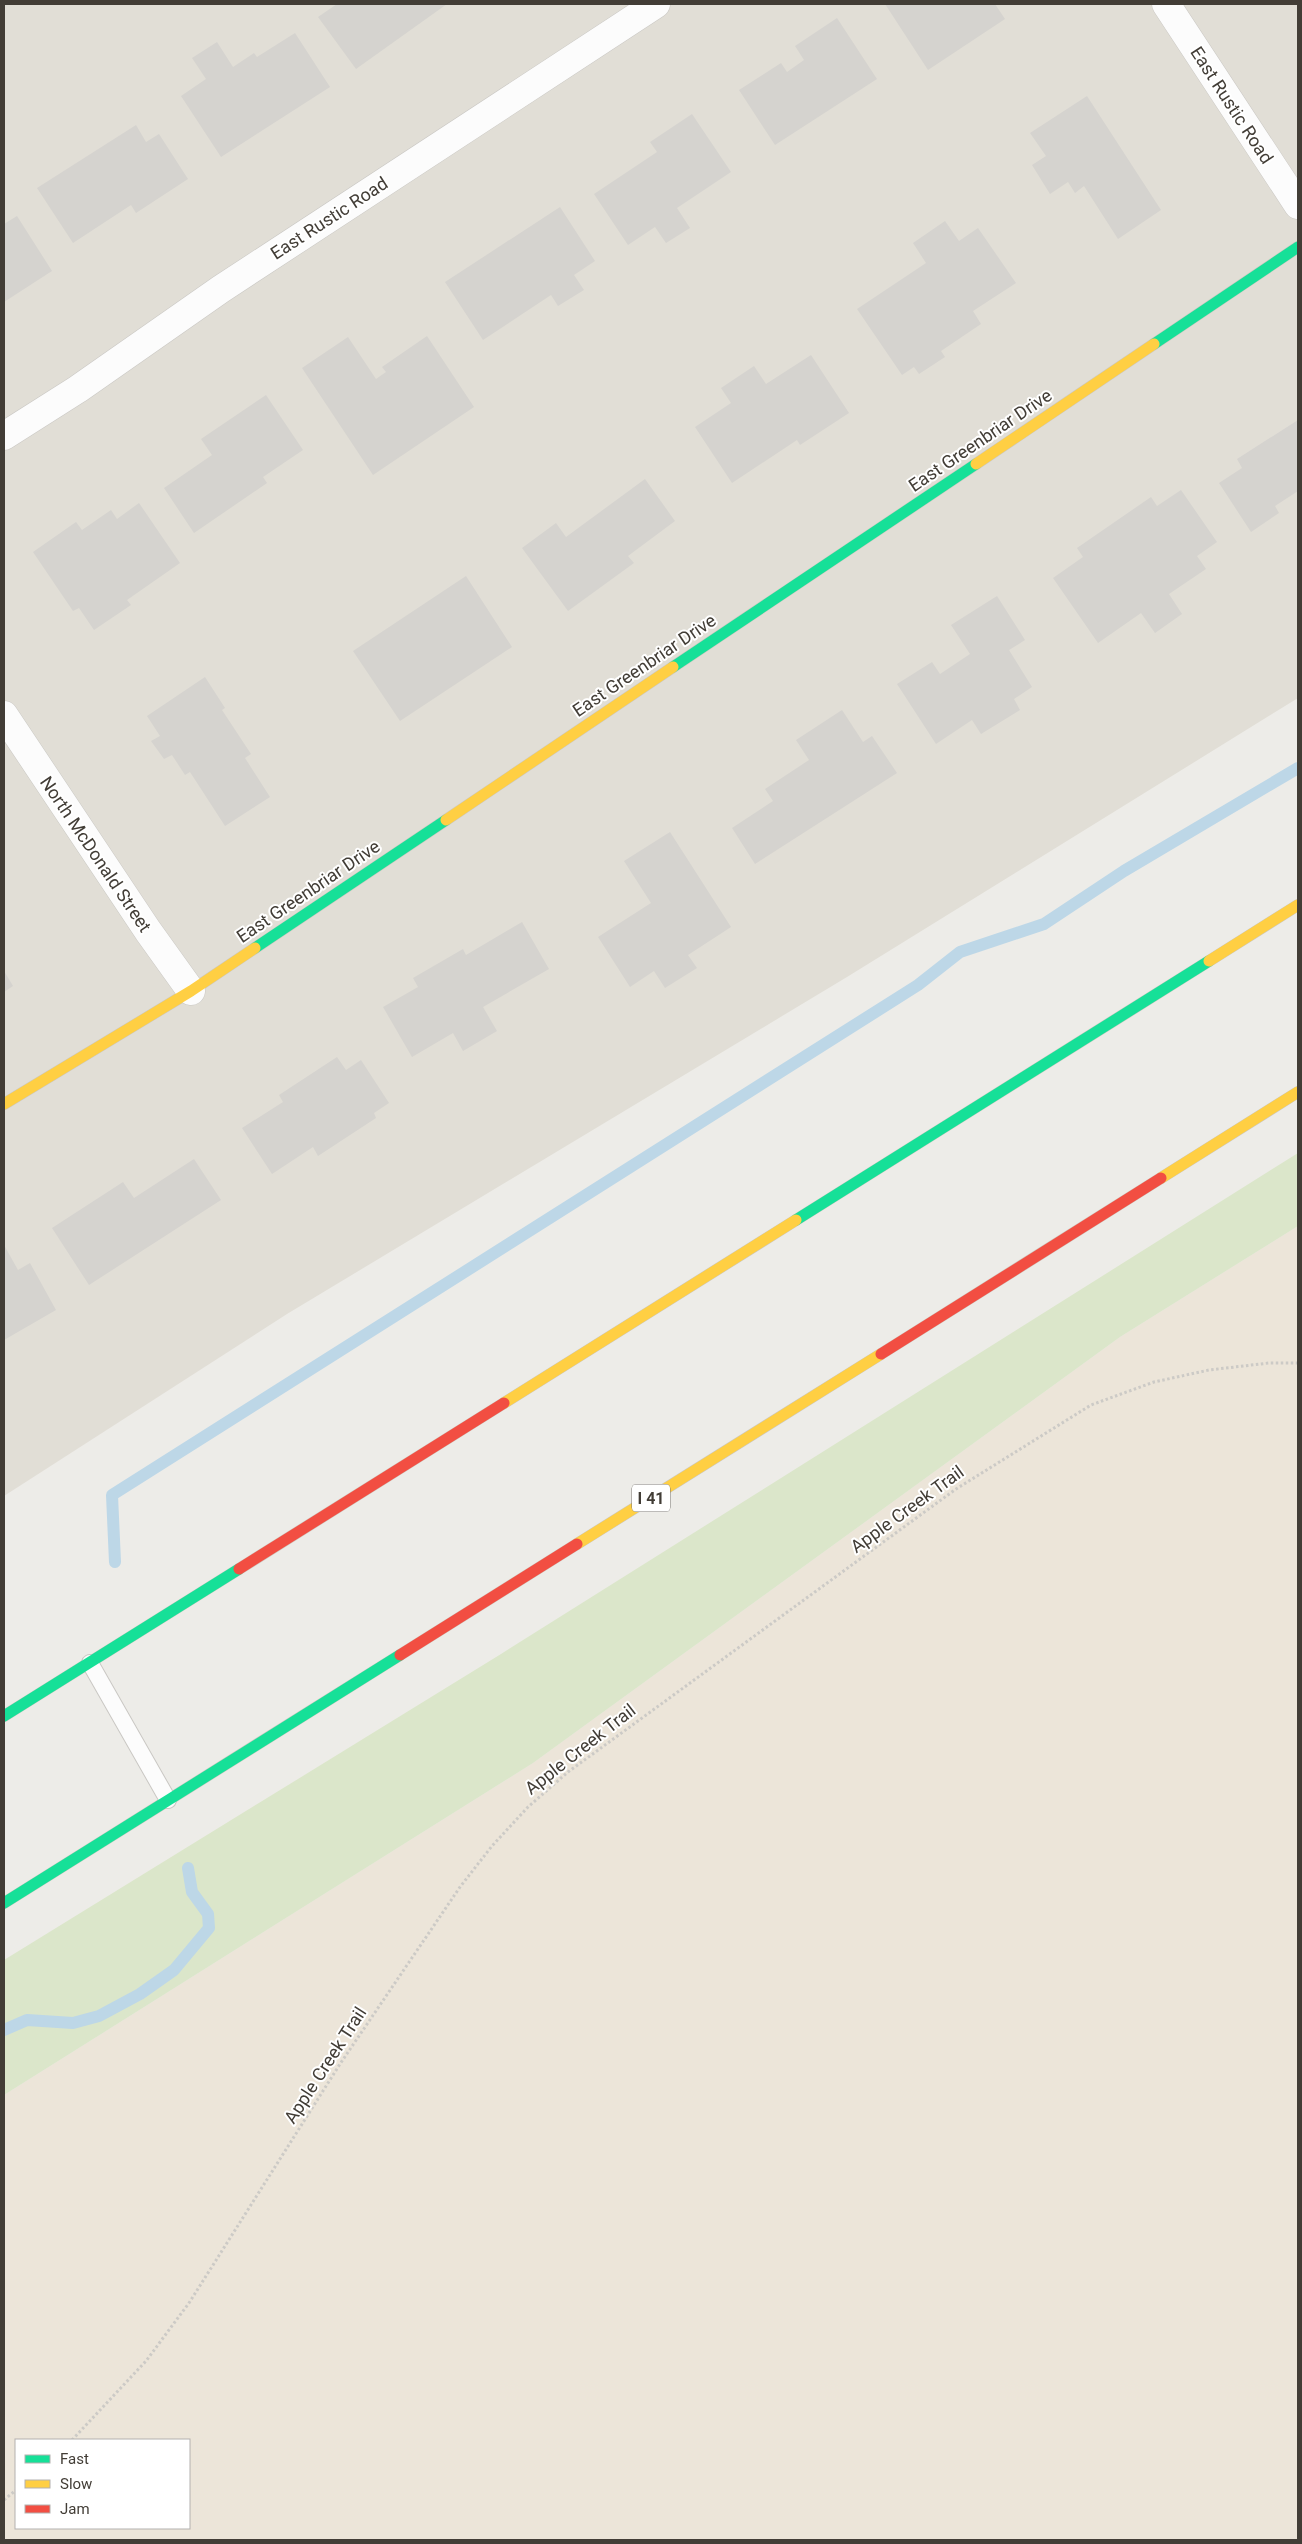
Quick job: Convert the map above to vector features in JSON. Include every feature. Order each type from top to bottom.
[{"type":"main road","name":"East Greenbriar Drive","points":[[4,1104],[191,991],[1298,247]]},
{"type":"main road","points":[[4,1716],[1298,905]]},
{"type":"main road","name":"I 41","points":[[4,1903],[1298,1092]]},
{"type":"street","name":"East Rustic Road","points":[[4,436],[78,389],[221,289],[656,4]]},
{"type":"street","name":"East Rustic Road","points":[[1166,4],[1298,205]]},
{"type":"street","name":"North McDonald Street","points":[[4,715],[137,915],[191,991]]},
{"type":"lane","points":[[90,1663],[168,1800]]},
{"type":"path","name":"Apple Creek Trail","points":[[73,2439],[146,2362],[189,2303],[340,2064],[460,1887],[492,1846],[534,1802],[576,1766],[956,1489],[1091,1405],[1154,1382],[1209,1370],[1269,1363],[1298,1363]]},
{"type":"path","points":[[4,2500],[15,2491]]},
{"type":"shaded area","points":[[4,4],[1298,4],[1298,698],[847,977],[287,1314],[4,1496]]},
{"type":"shaded area","points":[[1298,1226],[1298,2540],[4,2540],[4,2095],[533,1763],[1120,1337]]},
{"type":"green space","points":[[1298,1153],[1298,1226],[1120,1337],[533,1763],[4,2095],[4,1960],[501,1654]]},
{"type":"building","points":[[337,4],[447,4],[356,69],[318,17]]},
{"type":"building","points":[[885,4],[995,4],[1005,19],[928,70]]},
{"type":"building","points":[[837,18],[877,79],[775,145],[739,90],[781,63],[787,72],[804,60],[795,46]]},
{"type":"building","points":[[295,33],[330,87],[221,157],[181,96],[206,79],[192,58],[217,42],[233,67],[254,53],[257,57]]},
{"type":"building","points":[[1087,96],[1161,210],[1118,239],[1084,186],[1075,193],[1068,182],[1050,194],[1032,165],[1046,156],[1030,133]]},
{"type":"building","points":[[692,114],[731,172],[677,208],[690,228],[666,243],[655,227],[628,245],[594,194],[657,152],[650,142]]},
{"type":"building","points":[[136,125],[146,142],[159,134],[188,179],[136,213],[131,205],[73,243],[37,188]]},
{"type":"building","points":[[560,207],[595,261],[574,275],[584,290],[558,306],[551,295],[483,340],[445,282]]},
{"type":"building","points":[[17,216],[52,271],[4,302],[4,224]]},
{"type":"building","points":[[945,221],[959,241],[978,228],[1016,283],[973,311],[981,324],[941,351],[945,357],[919,374],[914,367],[902,375],[857,309],[926,263],[913,243]]},
{"type":"building","points":[[427,336],[474,407],[373,475],[302,368],[348,337],[376,379],[386,372],[382,367]]},
{"type":"building","points":[[811,355],[849,413],[800,445],[797,440],[732,483],[695,427],[731,403],[721,388],[754,366],[766,384]]},
{"type":"building","points":[[266,395],[303,450],[263,477],[267,483],[194,533],[164,488],[212,455],[201,439]]},
{"type":"building","points":[[1298,420],[1298,491],[1275,506],[1279,513],[1251,532],[1219,483],[1242,468],[1237,459]]},
{"type":"building","points":[[645,479],[675,521],[628,556],[634,563],[568,611],[522,548],[556,523],[566,537]]},
{"type":"building","points":[[1181,490],[1217,542],[1197,556],[1206,569],[1169,594],[1182,614],[1155,633],[1141,613],[1098,643],[1053,578],[1083,557],[1077,548],[1151,497],[1157,506]]},
{"type":"building","points":[[139,503],[180,563],[127,600],[131,605],[94,630],[79,608],[73,611],[33,552],[76,522],[82,530],[111,510],[117,519]]},
{"type":"building","points":[[466,576],[512,647],[400,721],[353,651]]},
{"type":"building","points":[[997,596],[1025,640],[1009,650],[1032,687],[1014,699],[1020,710],[981,734],[972,720],[936,744],[897,684],[932,662],[940,674],[970,654],[951,625]]},
{"type":"building","points":[[205,677],[225,708],[222,710],[251,754],[245,758],[270,797],[225,826],[190,772],[185,775],[172,755],[164,759],[151,741],[160,736],[147,716]]},
{"type":"building","points":[[842,710],[863,742],[872,736],[897,773],[755,864],[732,828],[773,801],[765,789],[809,760],[796,740]]},
{"type":"building","points":[[670,832],[731,927],[688,955],[697,968],[665,988],[654,971],[630,987],[598,937],[651,903],[624,861]]},
{"type":"building","points":[[522,922],[549,969],[483,1007],[497,1031],[463,1051],[453,1033],[412,1057],[383,1007],[418,987],[413,978],[463,949],[466,955]]},
{"type":"building","points":[[4,971],[13,986],[4,992]]},
{"type":"building","points":[[337,1057],[346,1070],[361,1060],[389,1103],[374,1113],[376,1118],[318,1156],[313,1147],[272,1174],[242,1128],[283,1102],[279,1095]]},
{"type":"building","points":[[194,1159],[221,1200],[89,1285],[52,1228],[123,1182],[134,1198]]},
{"type":"building","points":[[4,1245],[18,1270],[30,1263],[56,1310],[4,1340]]},
{"type":"waterway","points":[[115,1562],[112,1495],[918,985],[960,952],[1044,924],[1124,871],[1298,768]]},
{"type":"waterway","points":[[4,2030],[27,2020],[73,2023],[99,2016],[140,1994],[174,1970],[209,1928],[208,1914],[192,1892],[188,1868]]},
{"type":"traffic: fast","points":[[1154,344],[1298,247]]},
{"type":"traffic: fast","points":[[673,667],[976,464]]},
{"type":"traffic: fast","points":[[255,948],[446,820]]},
{"type":"traffic: fast","points":[[796,1220],[1209,961]]},
{"type":"traffic: fast","points":[[4,1716],[239,1569]]},
{"type":"traffic: fast","points":[[4,1903],[400,1655]]},
{"type":"traffic: slow","points":[[976,464],[1154,344]]},
{"type":"traffic: slow","points":[[446,820],[673,667]]},
{"type":"traffic: slow","points":[[1209,961],[1298,905]]},
{"type":"traffic: slow","points":[[4,1104],[191,991],[255,948]]},
{"type":"traffic: slow","points":[[1161,1178],[1298,1092]]},
{"type":"traffic: slow","points":[[504,1403],[796,1220]]},
{"type":"traffic: slow","points":[[577,1544],[881,1354]]},
{"type":"traffic: jam","points":[[881,1354],[1161,1178]]},
{"type":"traffic: jam","points":[[239,1569],[504,1403]]},
{"type":"traffic: jam","points":[[400,1655],[577,1544]]}]
